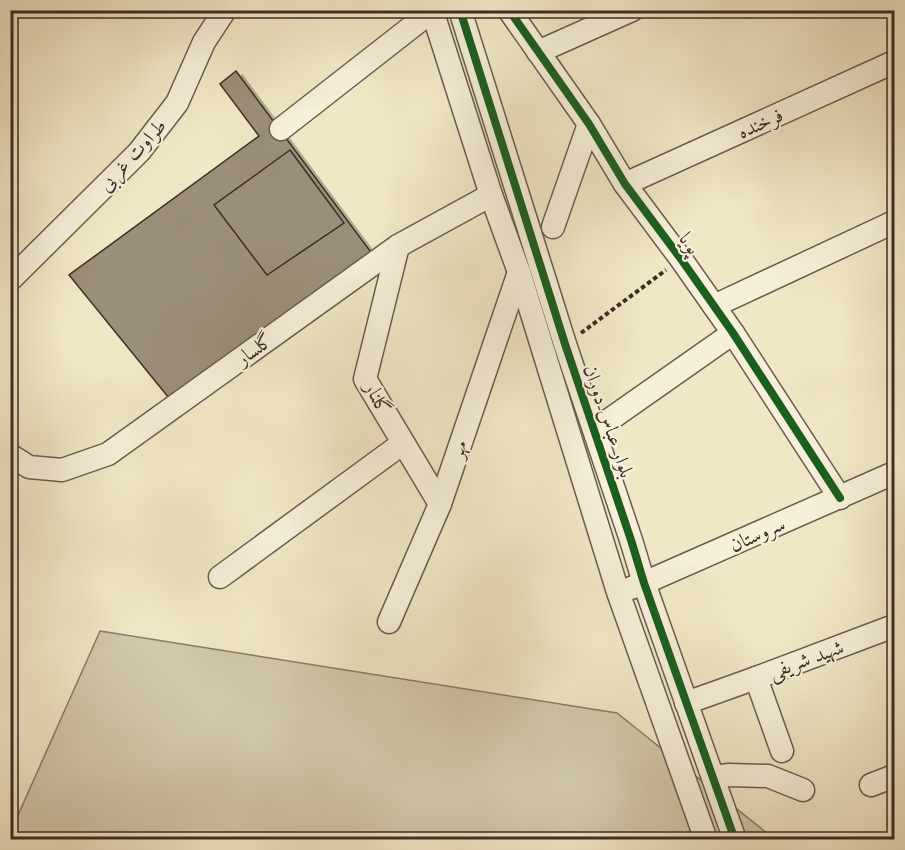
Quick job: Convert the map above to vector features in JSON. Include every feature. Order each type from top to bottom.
[{"type":"street","name":"طراوت غربی","points":[[10,280],[139,152],[177,103],[204,42],[225,10]]},
{"type":"street","name":"بلوار عباس دوران","points":[[460,10],[644,583],[735,840]]},
{"type":"street","name":"پویا","points":[[509,10],[589,124],[625,184],[733,333],[840,498]]},
{"type":"street","points":[[538,52],[632,10]]},
{"type":"street","name":"بلوار عباس دوران","points":[[432,11],[491,195],[519,272],[618,592],[706,840]]},
{"type":"street","points":[[281,129],[432,11]]},
{"type":"street","name":"فرخنده","points":[[625,184],[894,62]]},
{"type":"street","points":[[553,227],[589,124]]},
{"type":"street","name":"گلسار","points":[[10,455],[29,467],[62,470],[108,454],[398,246],[491,195]]},
{"type":"street","points":[[714,306],[894,222]]},
{"type":"street","name":"گلنار","points":[[398,246],[364,380],[440,504]]},
{"type":"street","name":"مهر","points":[[389,622],[440,504],[519,272]]},
{"type":"street","points":[[609,420],[733,333]]},
{"type":"street","points":[[220,577],[403,443]]},
{"type":"street","name":"سروستان","points":[[618,592],[644,583],[894,473]]},
{"type":"street","name":"شهید شریفی","points":[[782,751],[756,678],[894,626]]},
{"type":"street","points":[[687,703],[756,678]]},
{"type":"street","points":[[714,777],[768,776],[802,790]]},
{"type":"street","points":[[871,785],[894,777]]},
{"type":"path","points":[[566,344],[681,259]]},
{"type":"shaded area","points":[[100,631],[617,713],[768,834],[761,840],[11,840],[11,831]]},
{"type":"building","points":[[236,71],[376,259],[173,403],[69,275],[259,136],[220,84]]},
{"type":"building","points":[[290,150],[344,223],[267,275],[214,205]]},
{"type":"cycle path","points":[[460,10],[565,344],[644,583],[735,840]]},
{"type":"cycle path","points":[[509,10],[589,124],[625,184],[733,333],[840,498]]}]
